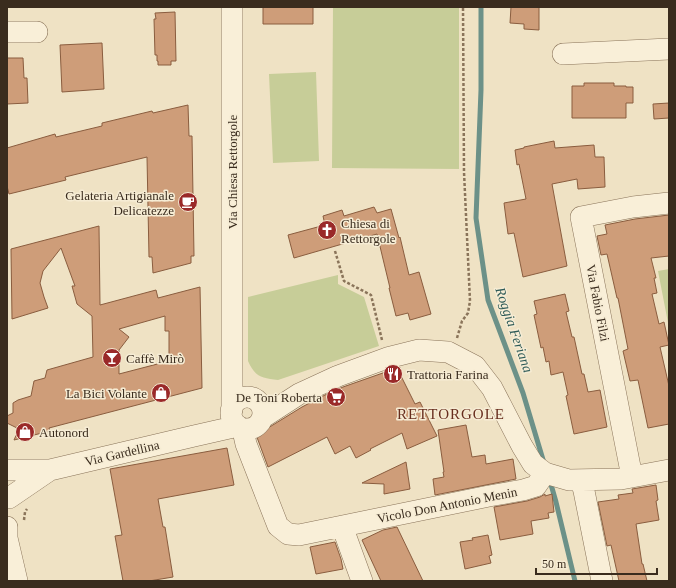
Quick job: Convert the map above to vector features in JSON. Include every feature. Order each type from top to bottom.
[{"type":"street","name":"Via Chiesa Rettorgole","points":[[232,7],[232,336],[237,419]]},
{"type":"street","points":[[7,32],[37,32]]},
{"type":"street","points":[[564,54],[669,49]]},
{"type":"street","name":"Via Fabio Filzi","points":[[632,477],[581,216],[633,207],[669,203]]},
{"type":"street","name":"Via Chiesa Rettorgole","points":[[232,336],[256,405]]},
{"type":"street","points":[[256,405],[299,394],[338,376],[387,358],[419,350],[448,352],[475,366],[488,382],[525,452],[533,464],[545,474],[575,480],[621,479],[669,470]]},
{"type":"street","name":"Via Gardellina","points":[[241,399],[256,405],[261,422],[254,428],[250,429],[237,419],[237,402],[241,399]]},
{"type":"street","name":"Via Gardellina","points":[[8,501],[12,492],[12,486],[7,471],[50,470],[194,436],[237,419]]},
{"type":"street","name":"Vicolo Don Antonio Menin","points":[[237,419],[278,526],[288,534],[299,535],[523,490],[536,486],[545,474]]},
{"type":"street","name":"Via Gardellina","points":[[8,501],[50,470]]},
{"type":"street","points":[[575,480],[584,491],[602,581]]},
{"type":"street","points":[[342,526],[362,581]]},
{"type":"street","points":[[11,532],[17,581]]},
{"type":"path","points":[[452,354],[462,321],[468,313],[470,301],[464,172],[463,7]]},
{"type":"path","points":[[335,251],[344,281],[371,295],[387,358]]},
{"type":"path","points":[[11,532],[28,506]]},
{"type":"green space","points":[[333,7],[459,7],[459,169],[332,168]]},
{"type":"green space","points":[[316,72],[319,161],[273,163],[269,74]]},
{"type":"green space","points":[[669,269],[669,328],[658,271]]},
{"type":"green space","points":[[338,275],[338,284],[364,297],[379,346],[278,380],[256,374],[248,361],[248,297]]},
{"type":"building","points":[[263,7],[313,7],[313,24],[263,24]]},
{"type":"building","points":[[511,7],[539,7],[539,30],[524,29],[524,24],[510,23]]},
{"type":"building","points":[[175,12],[176,61],[171,61],[171,65],[158,65],[157,55],[155,55],[155,13]]},
{"type":"building","points":[[102,43],[104,89],[62,92],[60,45]]},
{"type":"building","points":[[7,58],[23,58],[24,78],[27,78],[28,103],[7,104]]},
{"type":"building","points":[[584,83],[614,83],[614,86],[633,87],[633,103],[626,103],[626,118],[572,118],[572,86],[584,86]]},
{"type":"building","points":[[669,103],[669,118],[654,119],[653,104]]},
{"type":"building","points":[[188,105],[189,136],[192,136],[194,256],[191,256],[191,263],[153,273],[152,257],[149,257],[147,157],[65,177],[66,180],[9,194],[7,186],[7,148],[55,134],[56,137],[102,126],[102,123],[152,111],[153,113]]},
{"type":"building","points":[[554,141],[555,148],[594,145],[595,157],[604,157],[605,187],[578,189],[577,179],[552,184],[567,266],[523,277],[514,233],[508,234],[504,203],[526,199],[519,164],[517,165],[515,150]]},
{"type":"building","points":[[374,207],[377,213],[391,209],[399,238],[400,237],[409,275],[419,272],[431,314],[410,320],[408,313],[396,316],[377,234],[294,258],[288,235],[325,225],[323,216],[342,210],[344,216]]},
{"type":"building","points":[[669,215],[669,256],[651,258],[656,278],[654,278],[657,293],[652,294],[659,324],[664,322],[669,345],[660,347],[669,386],[669,424],[648,428],[638,380],[630,381],[623,351],[628,349],[618,298],[607,254],[601,255],[597,236],[607,234],[605,225],[635,219]]},
{"type":"building","points":[[99,226],[100,305],[156,290],[158,298],[200,287],[202,388],[49,428],[50,431],[14,440],[19,429],[7,423],[7,416],[13,413],[13,403],[31,396],[34,381],[45,378],[47,370],[93,357],[92,316],[77,304],[72,286],[75,286],[61,248],[43,271],[40,283],[48,308],[12,319],[11,249]],"holes":[[[165,316],[165,331],[169,331],[169,361],[119,374],[119,350],[129,337],[119,329]]]},
{"type":"building","points":[[565,294],[569,311],[566,312],[572,337],[574,337],[582,374],[584,374],[588,392],[600,390],[607,427],[574,434],[566,396],[568,395],[563,372],[551,375],[549,361],[546,362],[543,347],[541,348],[534,315],[537,314],[534,301]]},
{"type":"building","points":[[397,368],[415,404],[420,402],[437,436],[407,449],[402,433],[370,449],[371,450],[356,458],[350,446],[335,454],[327,437],[268,467],[256,435],[257,429],[262,430],[268,428],[302,407],[343,387]]},
{"type":"building","points":[[466,425],[472,457],[485,455],[486,464],[513,459],[516,479],[435,495],[433,479],[444,477],[438,430]]},
{"type":"building","points":[[227,448],[234,485],[158,499],[163,527],[165,527],[173,577],[149,581],[123,581],[115,536],[122,535],[110,469]]},
{"type":"building","points":[[406,462],[410,489],[384,494],[384,484],[362,483]]},
{"type":"building","points":[[656,485],[658,500],[656,501],[659,520],[636,524],[642,564],[647,581],[619,581],[611,545],[607,546],[598,502],[619,499],[618,495],[633,493],[632,489]]},
{"type":"building","points":[[545,494],[545,496],[552,494],[554,512],[548,513],[549,518],[531,521],[533,534],[500,540],[494,507],[527,501]]},
{"type":"building","points":[[397,527],[423,581],[381,581],[362,540],[383,530]]},
{"type":"building","points":[[488,535],[492,555],[489,556],[491,563],[465,569],[460,542],[473,540],[472,538]]},
{"type":"building","points":[[335,542],[343,569],[316,574],[310,547]]},
{"type":"waterway","name":"Roggia Feriana","points":[[481,7],[481,90],[476,218],[488,300],[523,393],[544,463]]},
{"type":"waterway","name":"Roggia Feriana","points":[[550,481],[575,581]]},
{"type":"place","name":"Gelateria Artigianale Delicatezze","points":[[188,202]]},
{"type":"place","name":"Chiesa di Rettorgole","points":[[327,230]]},
{"type":"place","name":"Caffè Mirò","points":[[112,358]]},
{"type":"place","name":"Trattoria Farina","points":[[393,374]]},
{"type":"place","name":"La Bici Volante","points":[[161,393]]},
{"type":"place","name":"De Toni Roberta","points":[[336,397]]},
{"type":"place","name":"Autonord","points":[[25,432]]},
{"type":"district","name":"RETTORGOLE","points":[[451,414]]}]
